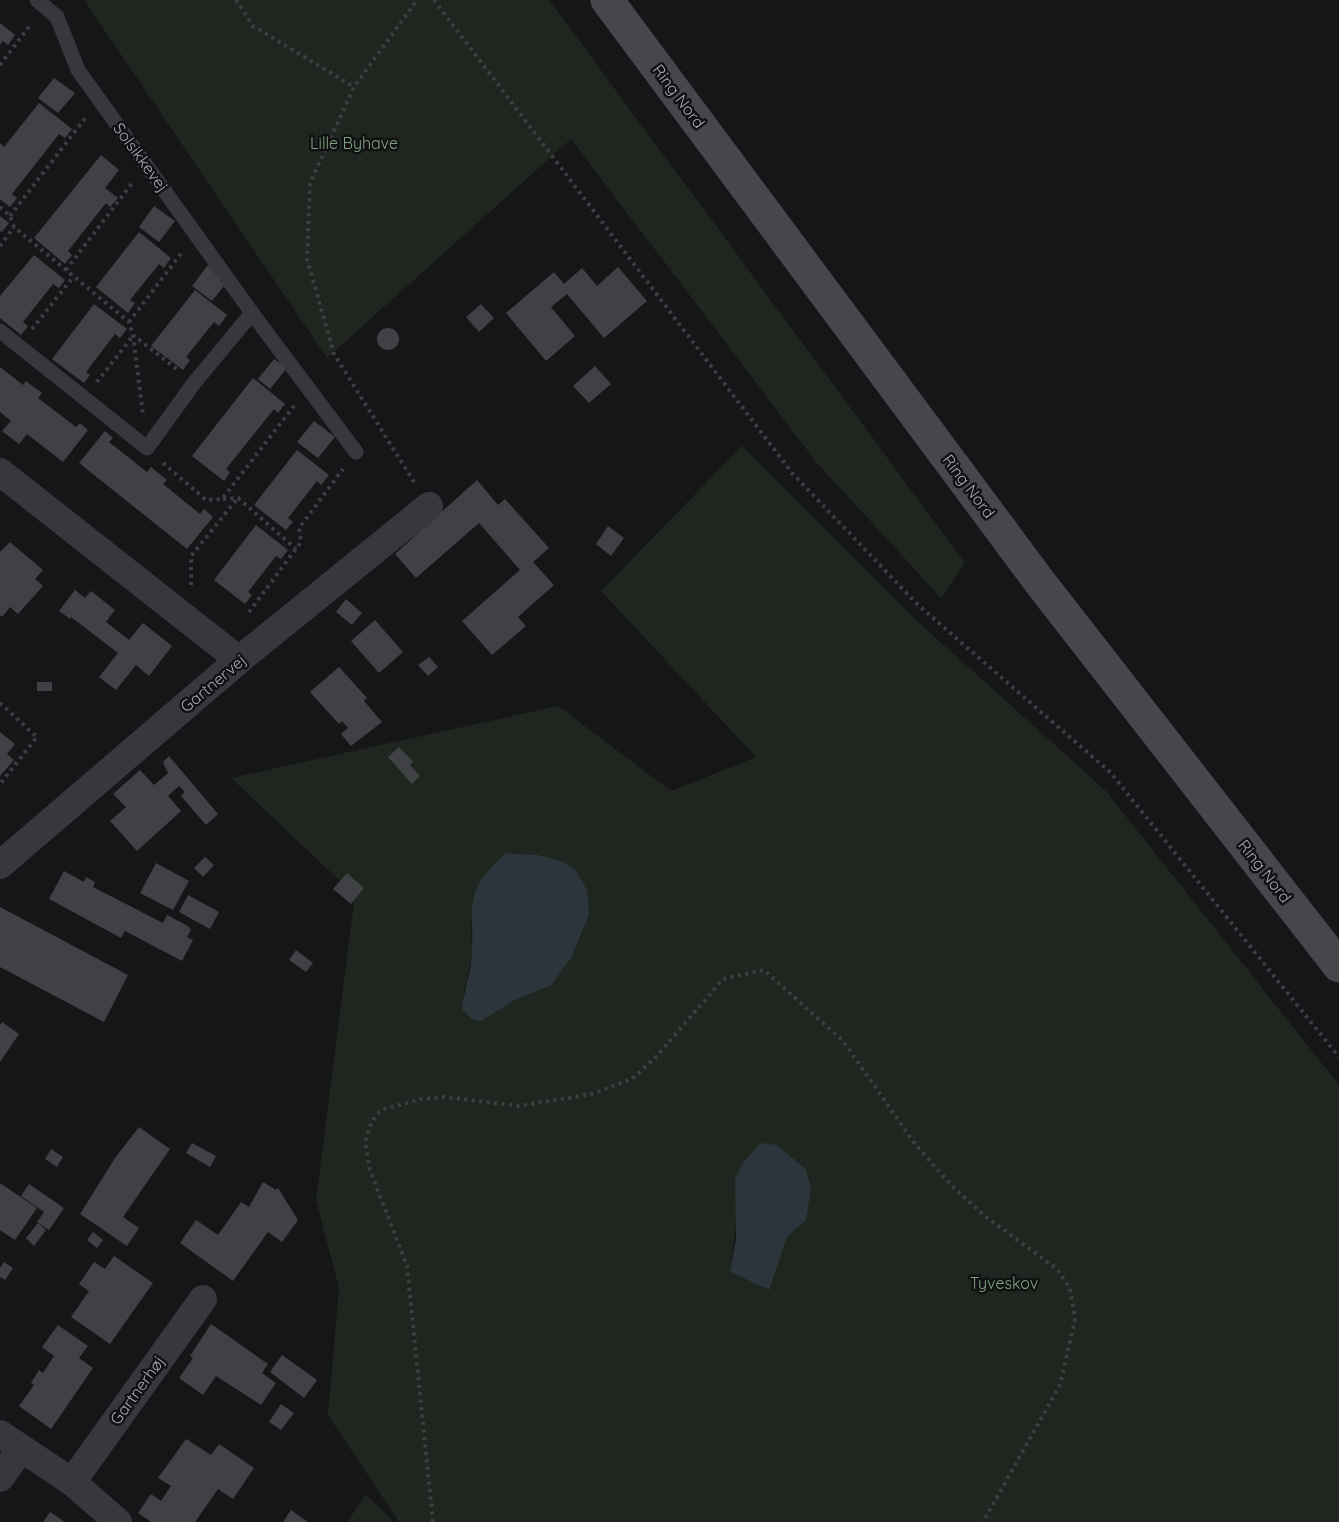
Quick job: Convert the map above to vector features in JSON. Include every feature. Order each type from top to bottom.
[{"type":"main road","name":"Ring Nord","points":[[607,0],[1042,585],[1339,966]]},
{"type":"street","points":[[1,475],[231,654]]},
{"type":"street","name":"Gartnervej","points":[[0,865],[231,654],[429,506]]},
{"type":"street","name":"Gartnerhøj","points":[[72,1482],[203,1299]]},
{"type":"street","points":[[0,1478],[10,1442],[72,1482],[118,1522]]},
{"type":"lane","name":"Solsikkevej","points":[[41,3],[57,17],[78,70],[252,313],[356,452]]},
{"type":"lane","points":[[0,331],[147,448],[194,383],[252,313]]},
{"type":"path","points":[[236,0],[253,26],[354,87]]},
{"type":"path","points":[[417,0],[354,87],[310,183],[307,259],[334,354],[429,506]]},
{"type":"path","points":[[434,0],[792,473],[917,604],[1110,772],[1339,1057]]},
{"type":"path","points":[[0,65],[41,3]]},
{"type":"path","points":[[10,216],[99,99]]},
{"type":"path","points":[[66,270],[146,165]]},
{"type":"path","points":[[0,207],[10,216],[14,227],[129,322],[133,335],[147,448],[206,500],[238,498],[296,549]]},
{"type":"path","points":[[0,246],[14,227]]},
{"type":"path","points":[[129,322],[196,233]]},
{"type":"path","points":[[19,346],[74,276]]},
{"type":"path","points":[[133,335],[194,383]]},
{"type":"path","points":[[84,399],[133,335]]},
{"type":"path","points":[[222,499],[308,388]]},
{"type":"path","points":[[231,654],[301,542],[299,528],[356,452]]},
{"type":"path","points":[[192,623],[191,556],[238,498]]},
{"type":"path","points":[[0,704],[37,737],[0,784]]},
{"type":"path","points":[[433,1522],[406,1266],[370,1170],[365,1142],[372,1121],[381,1110],[421,1099],[446,1097],[519,1106],[592,1094],[632,1079],[656,1057],[723,979],[764,970],[843,1041],[915,1144],[952,1186],[986,1218],[1057,1269],[1070,1288],[1075,1320],[1060,1385],[983,1522]]},
{"type":"green space","name":"Lille Byhave","points":[[84,0],[549,0],[965,563],[941,598],[817,463],[571,139],[327,358]]},
{"type":"green space","name":"Tyveskov","points":[[742,446],[916,620],[1106,791],[1339,1085],[1339,1522],[399,1522],[328,1415],[339,1288],[316,1200],[355,895],[231,778],[558,706],[671,791],[756,757],[601,591]],"holes":[[[506,853],[538,855],[561,861],[589,915],[572,956],[552,985],[513,1001],[480,1022],[463,997],[472,955],[471,924]],[[777,1145],[806,1169],[806,1220],[787,1237],[768,1290],[730,1272],[736,1223]]]},
{"type":"green space","points":[[366,1495],[391,1519],[391,1522],[347,1522]]},
{"type":"shaded area","points":[[506,853],[538,855],[561,861],[576,870],[587,890],[589,915],[572,956],[552,985],[513,1001],[480,1022],[472,1019],[462,1009],[472,953],[472,909],[477,888],[483,878]]},
{"type":"shaded area","points":[[761,1143],[777,1145],[806,1169],[811,1188],[806,1220],[787,1237],[769,1290],[730,1272],[736,1239],[735,1178],[744,1161]]},
{"type":"building","points":[[0,23],[15,35],[8,45],[3,41],[0,45]]},
{"type":"building","points":[[54,78],[75,93],[58,113],[38,98]]},
{"type":"building","points":[[39,103],[72,129],[65,138],[59,134],[12,194],[17,198],[10,207],[0,199],[0,143],[4,147]]},
{"type":"building","points":[[101,155],[119,170],[105,188],[118,198],[110,207],[106,203],[68,251],[72,255],[65,264],[34,238]]},
{"type":"building","points":[[154,206],[175,221],[159,242],[139,227]]},
{"type":"building","points":[[0,216],[9,223],[2,232],[0,231]]},
{"type":"building","points":[[139,232],[171,258],[164,268],[159,264],[130,300],[135,303],[128,313],[96,287]]},
{"type":"building","points":[[34,255],[65,280],[59,288],[53,284],[23,322],[28,326],[21,335],[0,318],[0,296]]},
{"type":"building","points":[[208,265],[228,281],[212,301],[192,286]]},
{"type":"building","points":[[618,267],[647,301],[604,338],[567,294],[551,307],[575,336],[546,361],[506,313],[554,272],[564,284],[582,268],[597,286]]},
{"type":"building","points":[[195,290],[227,315],[219,326],[214,322],[186,357],[190,360],[183,370],[151,346]]},
{"type":"building","points":[[94,304],[127,329],[120,338],[115,334],[86,372],[90,375],[84,383],[52,359]]},
{"type":"building","points":[[481,304],[494,318],[479,332],[466,317]]},
{"type":"building","points":[[388,328],[396,331],[399,339],[396,347],[388,350],[380,347],[377,339],[380,331]]},
{"type":"building","points":[[274,359],[287,368],[270,389],[258,379]]},
{"type":"building","points":[[595,366],[611,384],[589,403],[573,386]]},
{"type":"building","points":[[0,367],[23,385],[26,381],[42,393],[38,398],[76,427],[80,423],[88,430],[63,462],[27,434],[19,444],[2,431],[11,421],[0,412]]},
{"type":"building","points":[[253,378],[285,404],[278,413],[274,409],[226,469],[230,472],[224,481],[192,456]]},
{"type":"building","points":[[314,421],[335,437],[318,458],[297,442]]},
{"type":"building","points":[[105,431],[113,438],[109,442],[147,472],[151,467],[167,480],[163,484],[200,514],[204,509],[213,517],[187,549],[79,463]]},
{"type":"building","points":[[297,450],[329,475],[321,485],[317,481],[288,518],[293,522],[286,530],[254,505]]},
{"type":"building","points":[[477,480],[498,505],[505,499],[549,548],[533,562],[554,585],[518,617],[526,626],[492,655],[462,621],[520,570],[479,523],[416,578],[395,554]]},
{"type":"building","points":[[256,525],[288,550],[281,559],[276,556],[248,592],[252,595],[245,604],[214,580]]},
{"type":"building","points":[[608,526],[624,538],[611,556],[596,544]]},
{"type":"building","points":[[10,542],[43,570],[35,579],[43,586],[18,614],[10,607],[2,617],[0,615],[0,552]]},
{"type":"building","points":[[75,590],[85,598],[91,591],[115,610],[106,622],[129,640],[143,623],[172,646],[149,676],[136,665],[116,690],[99,677],[118,653],[71,617],[70,619],[59,611]]},
{"type":"building","points":[[346,599],[362,613],[352,625],[336,612]]},
{"type":"building","points":[[375,620],[403,652],[379,673],[351,641]]},
{"type":"building","points":[[429,657],[438,667],[428,676],[418,665]]},
{"type":"building","points":[[339,667],[367,698],[364,701],[382,722],[351,746],[341,734],[348,728],[342,721],[339,724],[310,692]]},
{"type":"building","points":[[37,682],[52,682],[52,691],[37,691]]},
{"type":"building","points":[[0,732],[15,744],[7,754],[14,760],[0,776]]},
{"type":"building","points":[[399,747],[413,762],[410,765],[420,776],[412,784],[388,757]]},
{"type":"building","points":[[169,756],[218,814],[206,825],[181,796],[185,792],[179,786],[168,796],[181,811],[137,851],[110,821],[126,807],[113,794],[140,770],[154,785],[168,773],[163,762]]},
{"type":"building","points":[[205,857],[214,865],[203,877],[194,868]]},
{"type":"building","points":[[156,863],[189,881],[173,910],[140,893]]},
{"type":"building","points":[[64,871],[84,882],[86,877],[95,882],[93,887],[163,923],[167,915],[188,926],[191,930],[187,937],[193,940],[182,961],[125,931],[121,938],[49,899]]},
{"type":"building","points":[[347,873],[364,888],[351,904],[333,889]]},
{"type":"building","points":[[188,895],[219,912],[210,929],[179,912]]},
{"type":"building","points":[[0,907],[128,975],[104,1022],[0,967]]},
{"type":"building","points":[[296,950],[313,963],[306,972],[289,960]]},
{"type":"building","points":[[2,1022],[19,1034],[0,1062],[0,1025]]},
{"type":"building","points":[[139,1127],[170,1149],[123,1217],[139,1228],[127,1246],[80,1214],[115,1158]]},
{"type":"building","points":[[192,1143],[216,1156],[210,1167],[186,1153]]},
{"type":"building","points":[[51,1149],[63,1157],[57,1167],[45,1159]]},
{"type":"building","points":[[263,1182],[276,1190],[278,1188],[298,1220],[282,1242],[268,1232],[233,1281],[180,1243],[196,1220],[218,1235],[241,1202],[249,1207]]},
{"type":"building","points":[[0,1183],[37,1208],[15,1240],[0,1230]]},
{"type":"building","points":[[29,1184],[64,1208],[49,1230],[37,1222],[44,1212],[21,1196]]},
{"type":"building","points":[[38,1223],[46,1230],[34,1246],[26,1238]]},
{"type":"building","points":[[93,1232],[103,1240],[97,1248],[87,1240]]},
{"type":"building","points":[[114,1256],[153,1283],[110,1344],[71,1317],[89,1291],[79,1284],[94,1262],[105,1269]]},
{"type":"building","points":[[4,1262],[13,1268],[5,1280],[0,1277],[0,1268]]},
{"type":"building","points":[[211,1324],[268,1364],[262,1373],[276,1383],[261,1405],[216,1376],[203,1395],[179,1378],[193,1358],[190,1356]]},
{"type":"building","points":[[58,1325],[88,1346],[79,1358],[93,1368],[51,1429],[19,1406],[34,1385],[31,1383],[39,1370],[43,1373],[54,1356],[42,1347]]},
{"type":"building","points":[[282,1355],[317,1380],[304,1398],[270,1372]]},
{"type":"building","points":[[281,1404],[294,1413],[281,1430],[269,1422]]},
{"type":"building","points":[[186,1439],[211,1455],[219,1444],[254,1468],[233,1499],[218,1489],[195,1522],[151,1522],[138,1513],[151,1494],[161,1501],[171,1486],[158,1478]]},
{"type":"building","points":[[291,1510],[308,1522],[283,1522]]},
{"type":"building","points":[[50,1512],[65,1522],[43,1522]]}]
